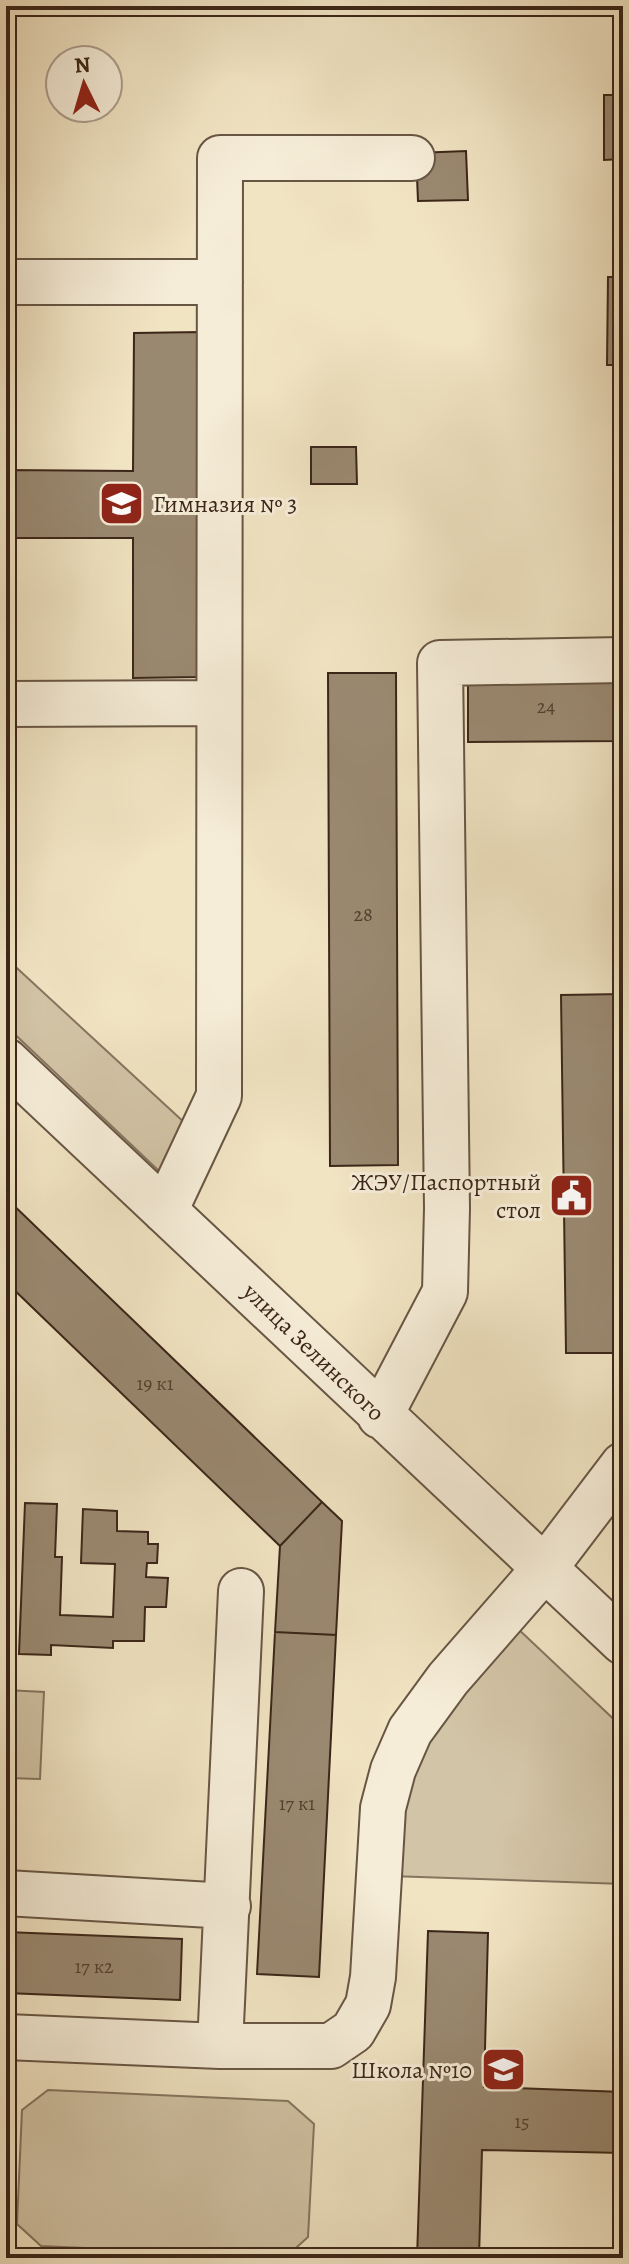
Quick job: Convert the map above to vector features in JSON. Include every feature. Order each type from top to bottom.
[{"type":"street","points":[[165,1211],[219,1096],[220,158],[412,158]]},
{"type":"street","points":[[6,282],[220,282]]},
{"type":"street","points":[[380,1416],[445,1292],[446,1280],[440,663],[623,660]]},
{"type":"street","points":[[6,704],[219,703]]},
{"type":"street","name":"улица Зелинского","points":[[6,1061],[623,1642]]},
{"type":"street","points":[[6,2037],[220,2046],[331,2046],[353,2031],[368,2005],[373,1977],[383,1808],[393,1770],[410,1731],[427,1705],[544,1569],[623,1465]]},
{"type":"street","points":[[220,2046],[241,1591]]},
{"type":"street","points":[[6,1893],[228,1906]]},
{"type":"shaded area","points":[[6,958],[187,1125],[159,1171],[6,1026]]},
{"type":"shaded area","points":[[515,1626],[623,1728],[623,1884],[390,1876],[406,1780],[421,1743]]},
{"type":"shaded area","points":[[6,1690],[44,1692],[40,1779],[6,1778]]},
{"type":"shaded area","points":[[48,2090],[288,2101],[314,2124],[308,2237],[286,2257],[41,2246],[17,2224],[22,2110]]},
{"type":"building","points":[[604,95],[623,95],[623,159],[604,160]]},
{"type":"building","points":[[466,151],[468,200],[418,201],[416,153]]},
{"type":"building","points":[[608,277],[623,277],[623,365],[607,365]]},
{"type":"building","points":[[201,332],[201,677],[133,678],[133,538],[6,538],[6,470],[133,471],[134,333]]},
{"type":"building","points":[[311,447],[356,447],[357,484],[311,484]]},
{"type":"building","points":[[623,526],[623,568],[620,568],[619,527]]},
{"type":"building","points":[[623,670],[623,741],[468,742],[468,671]]},
{"type":"building","points":[[328,673],[396,673],[398,1165],[330,1166]]},
{"type":"building","points":[[623,994],[623,1353],[566,1353],[561,995]]},
{"type":"building","points":[[6,1198],[322,1502],[280,1546],[6,1282]]},
{"type":"building","points":[[322,1502],[342,1521],[336,1635],[275,1632],[280,1546]]},
{"type":"building","points":[[25,1503],[57,1504],[55,1557],[62,1557],[60,1615],[113,1617],[115,1564],[81,1563],[83,1509],[117,1511],[117,1531],[148,1532],[148,1544],[158,1544],[157,1563],[147,1563],[146,1577],[168,1578],[166,1607],[145,1607],[144,1641],[113,1641],[113,1648],[51,1645],[51,1655],[19,1654]]},
{"type":"building","points":[[275,1632],[336,1635],[319,1977],[257,1974]]},
{"type":"building","points":[[428,1931],[488,1933],[484,2087],[623,2092],[623,2153],[482,2150],[479,2258],[417,2258]]},
{"type":"building","points":[[6,1932],[182,1939],[180,2000],[6,1993]]},
{"type":"place","name":"Гимназия № 3","points":[[122,504]]},
{"type":"place","name":"ЖЭУ/Паспортный стол","points":[[572,1196]]},
{"type":"place","name":"Школа №10","points":[[503,2070]]}]
